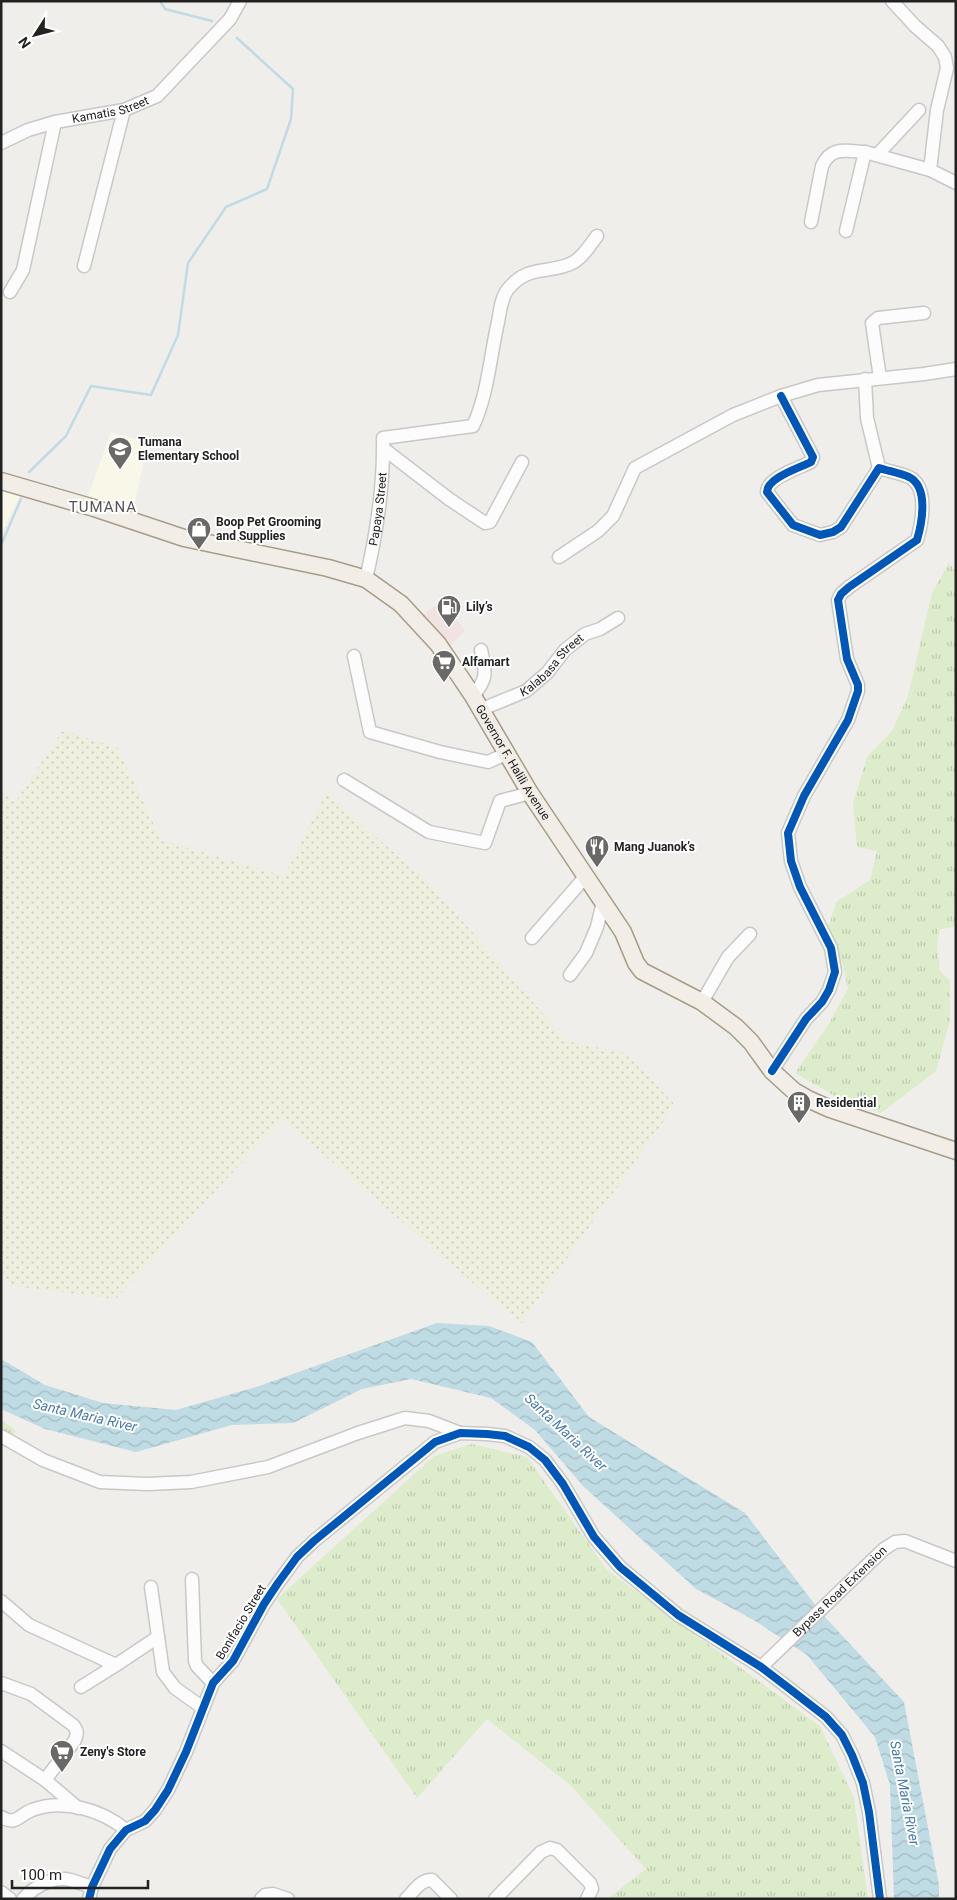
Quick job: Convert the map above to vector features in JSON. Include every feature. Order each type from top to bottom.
[{"type":"main road","name":"Governor F. Halili Avenue","points":[[1,481],[94,508],[184,538],[328,568],[366,579],[400,604],[438,644],[478,703],[530,793],[623,932],[636,963],[642,971],[702,1002],[736,1027],[751,1042],[772,1071],[794,1090],[823,1106],[956,1151]]},
{"type":"street","name":"Kamatis Street","points":[[1,143],[28,130],[55,122],[124,110],[157,96],[230,19],[240,1]]},
{"type":"street","points":[[892,1],[915,26],[938,46],[945,57],[947,68],[937,110],[930,170]]},
{"type":"street","points":[[84,266],[124,110]]},
{"type":"street","points":[[846,231],[871,154],[919,110]]},
{"type":"street","points":[[10,292],[23,270],[55,122]]},
{"type":"street","points":[[811,222],[822,166],[826,158],[837,151],[871,154],[930,170],[956,183]]},
{"type":"street","points":[[383,444],[473,426],[482,404],[492,346],[503,298],[507,290],[525,275],[541,269],[564,266],[576,261],[597,236]]},
{"type":"street","points":[[880,378],[873,320],[924,313]]},
{"type":"street","points":[[559,557],[598,531],[613,516],[635,468],[733,415],[781,396],[818,385],[956,369]]},
{"type":"street","points":[[781,396],[813,457],[811,462],[774,480],[767,488],[767,492],[793,525],[820,535],[833,532],[841,527],[878,468],[867,418],[865,379]]},
{"type":"street","points":[[383,444],[449,499],[486,523],[490,522],[522,462]]},
{"type":"street","name":"Papaya Street","points":[[366,579],[378,521],[382,483],[383,444]]},
{"type":"street","points":[[772,1071],[806,1019],[822,1002],[829,990],[835,972],[831,948],[800,887],[792,861],[788,833],[804,796],[848,720],[858,692],[858,685],[847,659],[838,600],[841,594],[849,587],[917,540],[919,532],[922,498],[919,486],[911,478],[878,468]]},
{"type":"street","name":"Kalabasa Street","points":[[478,703],[526,691],[547,672],[564,650],[585,634],[600,629],[618,618]]},
{"type":"street","points":[[478,703],[485,667],[481,650]]},
{"type":"street","points":[[354,656],[370,732],[440,752],[488,762],[506,754]]},
{"type":"street","points":[[344,780],[429,832],[485,842],[500,801],[530,793]]},
{"type":"street","points":[[532,938],[586,876]]},
{"type":"street","points":[[570,975],[586,953],[597,927],[603,902]]},
{"type":"street","points":[[702,1002],[728,956],[750,934]]},
{"type":"street","points":[[1,1436],[44,1460],[100,1482],[148,1484],[191,1482],[268,1466],[405,1418],[429,1421],[460,1433],[505,1436],[528,1447],[546,1460],[563,1484],[594,1537],[620,1567],[678,1615],[761,1666],[826,1717],[842,1735],[863,1782],[869,1812],[880,1899]]},
{"type":"street","name":"Bonifacio Street","points":[[91,1893],[110,1849],[126,1830],[145,1821],[168,1790],[186,1752],[213,1683],[233,1661],[264,1604],[298,1557],[435,1442],[460,1433]]},
{"type":"street","name":"Bypass Road Extension","points":[[761,1666],[884,1549],[895,1542],[904,1541],[956,1561]]},
{"type":"street","points":[[192,1579],[195,1661],[197,1666],[213,1683]]},
{"type":"street","points":[[151,1586],[163,1672],[175,1688],[203,1708]]},
{"type":"street","points":[[1,1601],[29,1625],[116,1665]]},
{"type":"street","points":[[81,1687],[158,1637]]},
{"type":"street","points":[[1,1683],[31,1694],[76,1729],[78,1735],[75,1740],[45,1780]]},
{"type":"street","points":[[1,1751],[45,1780],[78,1808]]},
{"type":"street","points":[[1,1817],[14,1821],[31,1810],[53,1806],[78,1808],[107,1816],[126,1830]]},
{"type":"street","points":[[495,1899],[541,1852],[550,1848],[557,1850],[590,1883],[592,1889],[587,1899]]},
{"type":"street","points":[[23,1899],[32,1889],[65,1879],[91,1893]]},
{"type":"street","points":[[406,1899],[428,1879],[432,1880],[451,1899]]},
{"type":"street","points":[[1,1892],[10,1899]]},
{"type":"street","points":[[261,1899],[265,1895],[274,1894],[288,1899]]},
{"type":"shaded area","name":"Tumana Elementary School","points":[[111,432],[148,443],[133,512],[88,496]]},
{"type":"shaded area","points":[[1,486],[21,493],[1,535]]},
{"type":"shaded area","points":[[443,600],[465,631],[448,647],[420,617]]},
{"type":"green space","points":[[949,563],[956,572],[956,926],[939,930],[937,947],[940,971],[950,981],[950,1021],[936,1071],[881,1113],[833,1095],[795,1073],[828,1025],[848,989],[843,965],[824,928],[830,923],[836,902],[870,880],[877,851],[857,847],[853,803],[867,757],[892,731],[908,696],[932,593]]},
{"type":"green space","points":[[63,730],[118,748],[161,840],[284,876],[326,793],[431,885],[567,1041],[628,1054],[675,1105],[521,1324],[282,1119],[116,1299],[13,1286],[1,1274],[1,792],[15,802]]},
{"type":"green space","points":[[1,1419],[16,1431],[4,1442],[1,1441]]},
{"type":"green space","points":[[472,1444],[527,1457],[607,1570],[820,1726],[854,1798],[868,1899],[607,1899],[646,1869],[570,1785],[487,1719],[417,1798],[277,1599],[434,1456]]},
{"type":"water","name":"Santa Maria River","points":[[437,1323],[489,1326],[532,1342],[589,1417],[745,1513],[823,1615],[904,1702],[939,1885],[939,1899],[894,1899],[890,1785],[875,1737],[807,1655],[752,1619],[696,1589],[583,1486],[535,1430],[491,1398],[411,1379],[362,1389],[293,1423],[232,1425],[136,1452],[45,1429],[1,1409],[1,1359],[45,1385],[103,1403],[176,1410],[256,1387]]},
{"type":"waterway","points":[[160,1],[165,9],[212,21]]},
{"type":"waterway","points":[[29,472],[66,436],[91,386],[151,395],[178,335],[188,263],[226,207],[267,189],[291,119],[293,89],[237,38]]},
{"type":"waterway","points":[[1,545],[21,499]]},
{"type":"cycle path","points":[[772,1071],[806,1019],[822,1002],[829,990],[835,972],[831,948],[800,887],[791,861],[788,833],[804,796],[848,720],[858,691],[858,685],[847,659],[838,600],[841,594],[849,587],[917,540],[922,515],[922,497],[915,482],[909,477],[879,468],[841,527],[833,532],[820,535],[793,525],[767,492],[768,487],[778,478],[811,462],[813,457],[781,396]]},
{"type":"cycle path","points":[[89,1899],[92,1887],[110,1849],[126,1830],[145,1821],[168,1790],[186,1752],[213,1683],[233,1661],[264,1604],[297,1557],[435,1442],[460,1433],[505,1436],[529,1447],[545,1460],[563,1484],[594,1537],[620,1567],[678,1615],[761,1667],[826,1717],[842,1735],[863,1783],[869,1812],[880,1899]]},
{"type":"place","name":"Tumana Elementary School","points":[[120,470]]},
{"type":"place","name":"Boop Pet Grooming and Supplies","points":[[199,550]]},
{"type":"place","name":"Lily’s","points":[[449,628]]},
{"type":"place","name":"Alfamart","points":[[444,683]]},
{"type":"place","name":"Mang Juanok’s","points":[[597,868]]},
{"type":"place","name":"Residential","points":[[799,1124]]},
{"type":"place","name":"Zeny's Store","points":[[62,1773]]},
{"type":"district","name":"TUMANA","points":[[103,507]]}]
